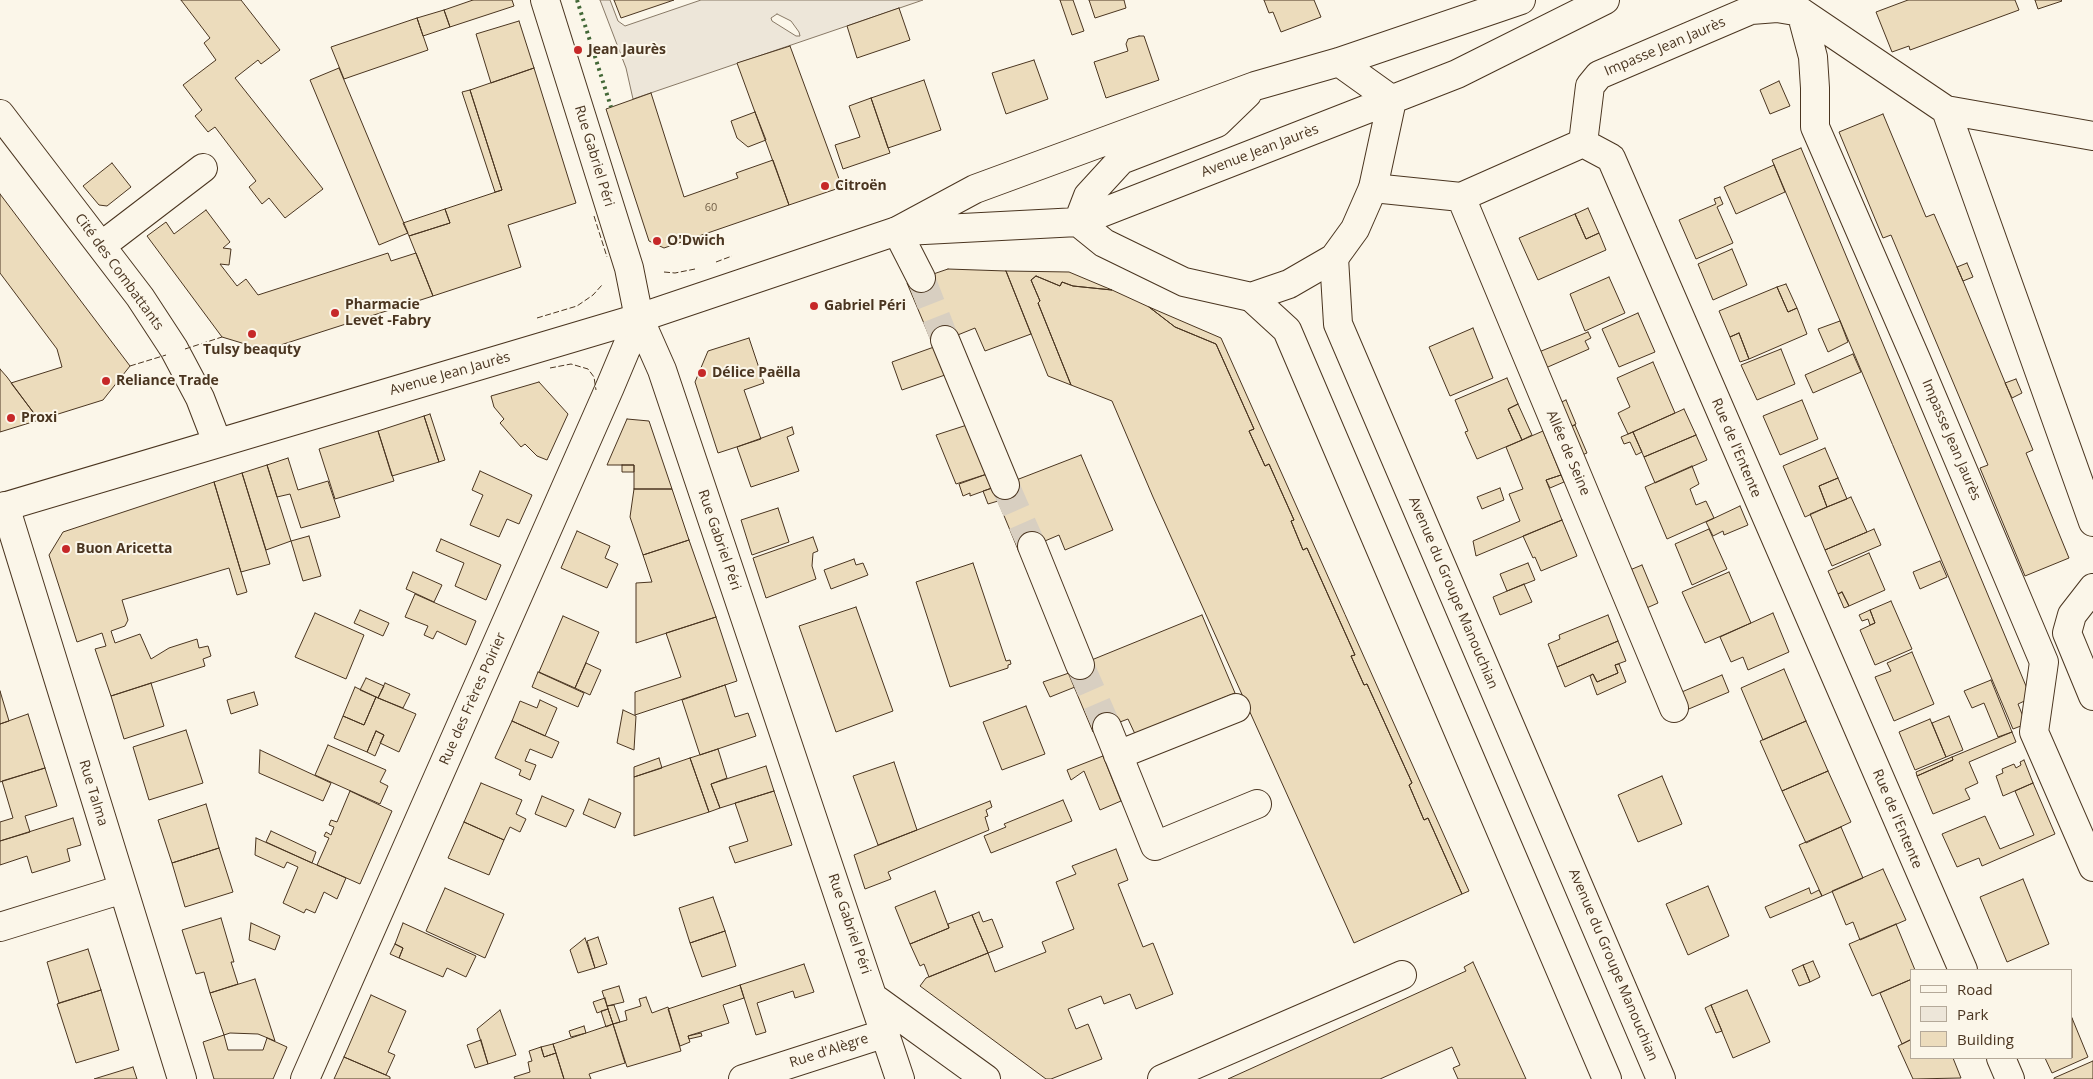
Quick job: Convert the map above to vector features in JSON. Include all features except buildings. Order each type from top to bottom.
[{"type":"street","name":"Rue Gabriel Péri","points":[[545,0],[629,268],[638,318],[662,370],[886,1032],[900,1079]]},
{"type":"street","name":"Avenue Jean Jaurès","points":[[897,231],[1078,222],[1457,74],[1605,0]]},
{"type":"street","name":"Avenue Jean Jaurès","points":[[2,507],[638,318],[897,231],[975,189],[1255,86],[1339,62],[1512,2]]},
{"type":"street","name":"Impasse Jean Jaurès","points":[[1808,6],[1815,88],[1815,127],[1916,359],[2044,662],[2034,732],[2093,867]]},
{"type":"street","name":"Impasse Jean Jaurès","points":[[1583,143],[1590,86],[1599,75],[1751,10],[1808,6],[1946,110],[2093,136]]},
{"type":"street","points":[[1251,297],[1289,284],[1334,258],[1355,229],[1373,188],[1392,100],[1339,62]]},
{"type":"street","points":[[1255,86],[1217,123],[1122,160],[1088,196],[1078,222],[1104,243],[1184,282],[1251,297],[1287,330],[1607,1079]]},
{"type":"street","points":[[1946,110],[2093,522]]},
{"type":"street","name":"Cité des Combattants","points":[[0,114],[140,297],[174,349],[200,398],[218,442]]},
{"type":"street","points":[[1373,188],[1461,197],[1583,143]]},
{"type":"street","name":"Rue de l'Entente","points":[[1583,143],[1611,158],[1963,969]]},
{"type":"street","points":[[101,246],[203,168]]},
{"type":"street","name":"Allée de Seine","points":[[1461,197],[1674,708]]},
{"type":"street","points":[[897,231],[921,278]]},
{"type":"street","name":"Avenue du Groupe Manouchian","points":[[1334,258],[1338,324],[1661,1079]]},
{"type":"street","name":"Rue des Frères Poirier","points":[[305,1079],[610,387],[638,318]]},
{"type":"street","points":[[945,340],[1005,485]]},
{"type":"street","name":"Rue Talma","points":[[2,507],[182,1079]]},
{"type":"street","points":[[1032,546],[1080,665]]},
{"type":"street","points":[[2093,588],[2072,615],[2067,633],[2093,696]]},
{"type":"street","points":[[1118,755],[1236,708]]},
{"type":"street","points":[[1107,727],[1155,846],[1257,804]]},
{"type":"street","points":[[0,927],[123,889]]},
{"type":"street","points":[[1162,1079],[1402,975]]},
{"type":"street","points":[[874,998],[986,1079]]},
{"type":"street","name":"Rue d'Alègre","points":[[743,1079],[886,1032]]},
{"type":"street","points":[[2001,1059],[2010,1079]]},
{"type":"green space","points":[[600,0],[610,0],[618,21],[625,26],[701,0],[923,0],[633,99],[626,68]],"holes":[[[777,14],[791,21],[800,36],[796,36],[772,21],[771,18]]]},
{"type":"tunnel","points":[[921,278],[945,340]]},
{"type":"tunnel","points":[[1005,485],[1032,546]]},
{"type":"tunnel","points":[[1080,665],[1107,727]]},
{"type":"hedge","points":[[577,0],[611,107]]},
{"type":"fence","points":[[594,216],[607,257]]},
{"type":"fence","points":[[716,262],[732,256]]},
{"type":"fence","points":[[664,272],[675,273],[695,269]]},
{"type":"fence","points":[[537,318],[577,306],[593,295],[602,285]]},
{"type":"fence","points":[[185,349],[222,337]]},
{"type":"fence","points":[[130,366],[166,355]]},
{"type":"fence","points":[[550,368],[571,364],[588,369],[594,377],[596,390]]},
{"type":"place","name":"Jean Jaurès","points":[[578,50]]},
{"type":"place","name":"Citroën","points":[[825,186]]},
{"type":"place","name":"O'Dwich","points":[[657,241]]},
{"type":"place","name":"Gabriel Péri","points":[[814,306]]},
{"type":"place","name":"Pharmacie Levet -Fabry","points":[[335,313]]},
{"type":"place","name":"Tulsy beaquty","points":[[252,334]]},
{"type":"place","name":"Délice Paëlla","points":[[702,373]]},
{"type":"place","name":"Reliance Trade","points":[[106,381]]},
{"type":"place","name":"Proxi","points":[[11,418]]},
{"type":"place","name":"Buon Aricetta","points":[[66,549]]}]
